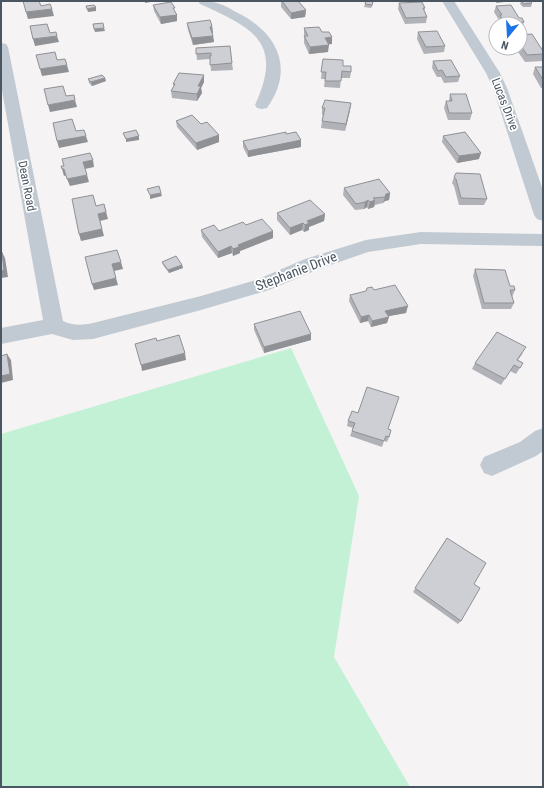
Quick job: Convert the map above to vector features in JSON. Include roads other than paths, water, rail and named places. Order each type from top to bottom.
[{"type":"street","points":[[204,1],[248,23],[261,34],[268,45],[273,56],[274,67],[272,79],[262,105]]},
{"type":"street","name":"Lucas Drive","points":[[448,1],[493,73],[500,88],[543,215]]},
{"type":"street","name":"Dean Road","points":[[1,47],[54,326]]},
{"type":"street","name":"Stephanie Drive","points":[[54,326],[65,331],[79,333],[101,329],[262,286],[342,253],[386,242],[421,238],[543,240]]},
{"type":"street","points":[[1,336],[54,326]]},
{"type":"street","points":[[492,466],[528,449],[543,438]]}]
